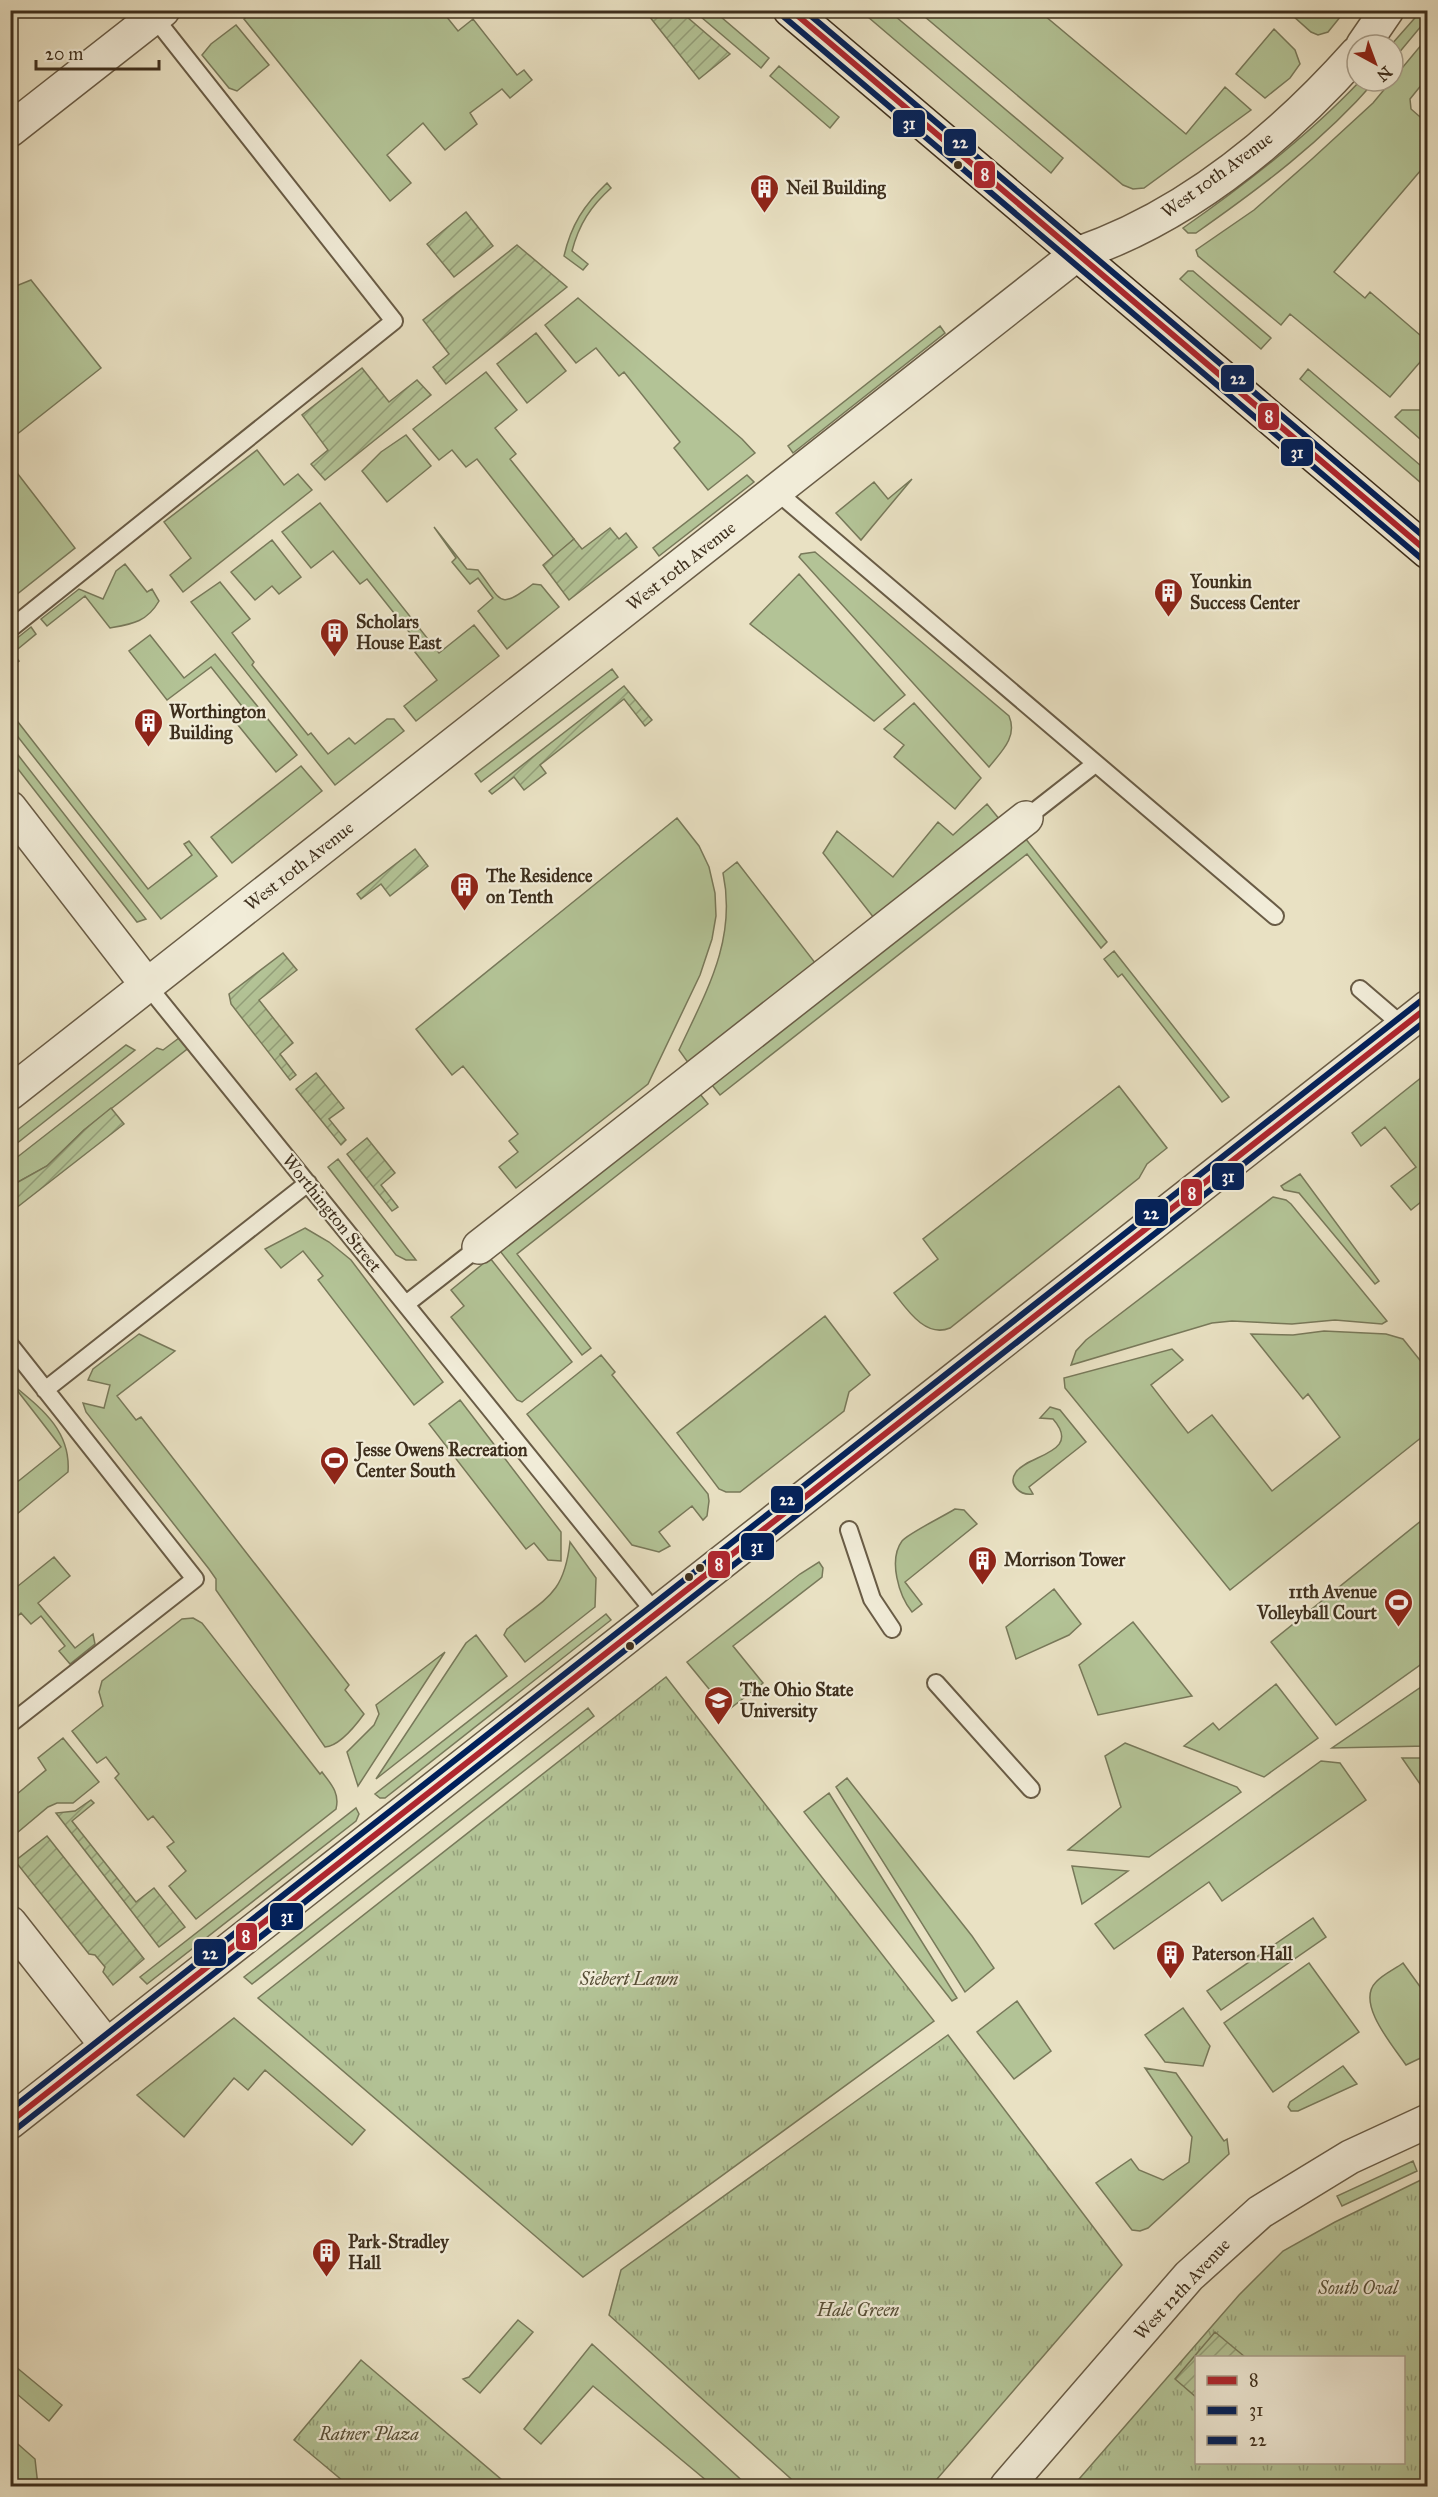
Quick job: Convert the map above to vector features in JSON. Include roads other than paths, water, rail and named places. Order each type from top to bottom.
[{"type":"street","points":[[790,10],[1428,552]]},
{"type":"street","points":[[1371,33],[1387,10]]},
{"type":"street","points":[[10,130],[159,14]]},
{"type":"street","name":"West 10th Avenue","points":[[10,1093],[1077,254],[1140,228],[1190,198],[1227,172],[1308,105],[1345,66]]},
{"type":"street","name":"Worthington Street","points":[[10,808],[147,986]]},
{"type":"street","points":[[479,1247],[1026,818]]},
{"type":"street","points":[[10,2122],[1415,1017]]},
{"type":"street","points":[[10,1923],[106,2046]]},
{"type":"street","name":"West 12th Avenue","points":[[1006,2487],[1189,2276],[1243,2226],[1260,2212],[1350,2157],[1428,2121]]},
{"type":"lane","points":[[10,629],[394,321],[159,14]]},
{"type":"lane","points":[[776,491],[1275,916]]},
{"type":"lane","points":[[1026,818],[1095,764]]},
{"type":"lane","name":"Worthington Street","points":[[147,986],[657,1615]]},
{"type":"lane","points":[[1360,989],[1415,1017]]},
{"type":"lane","points":[[45,1390],[308,1183]]},
{"type":"lane","points":[[406,1304],[479,1247]]},
{"type":"lane","points":[[10,1345],[195,1579],[10,1724]]},
{"type":"lane","points":[[849,1530],[872,1599],[892,1629]]},
{"type":"lane","points":[[936,1683],[1031,1789]]},
{"type":"place","name":"Neil Building","points":[[765,214]]},
{"type":"place","name":"Younkin Success Center","points":[[1169,618]]},
{"type":"place","name":"Scholars House East","points":[[335,658]]},
{"type":"place","name":"Worthington Building","points":[[148,748]]},
{"type":"place","name":"The Residence on Tenth","points":[[465,912]]},
{"type":"place","name":"Jesse Owens Recreation Center South","points":[[335,1486]]},
{"type":"place","name":"Morrison Tower","points":[[983,1586]]},
{"type":"place","name":"11th Avenue Volleyball Court","points":[[1398,1628]]},
{"type":"place","name":"The Ohio State University","points":[[719,1726]]},
{"type":"place","name":"Paterson Hall","points":[[1171,1980]]},
{"type":"place","name":"Park-Stradley Hall","points":[[327,2278]]},
{"type":"park label","name":"Siebert Lawn","points":[[629,1979]]},
{"type":"park label","name":"South Oval","points":[[1358,2288]]},
{"type":"park label","name":"Hale Green","points":[[858,2310]]},
{"type":"park label","name":"Ratner Plaza","points":[[369,2434]]}]
